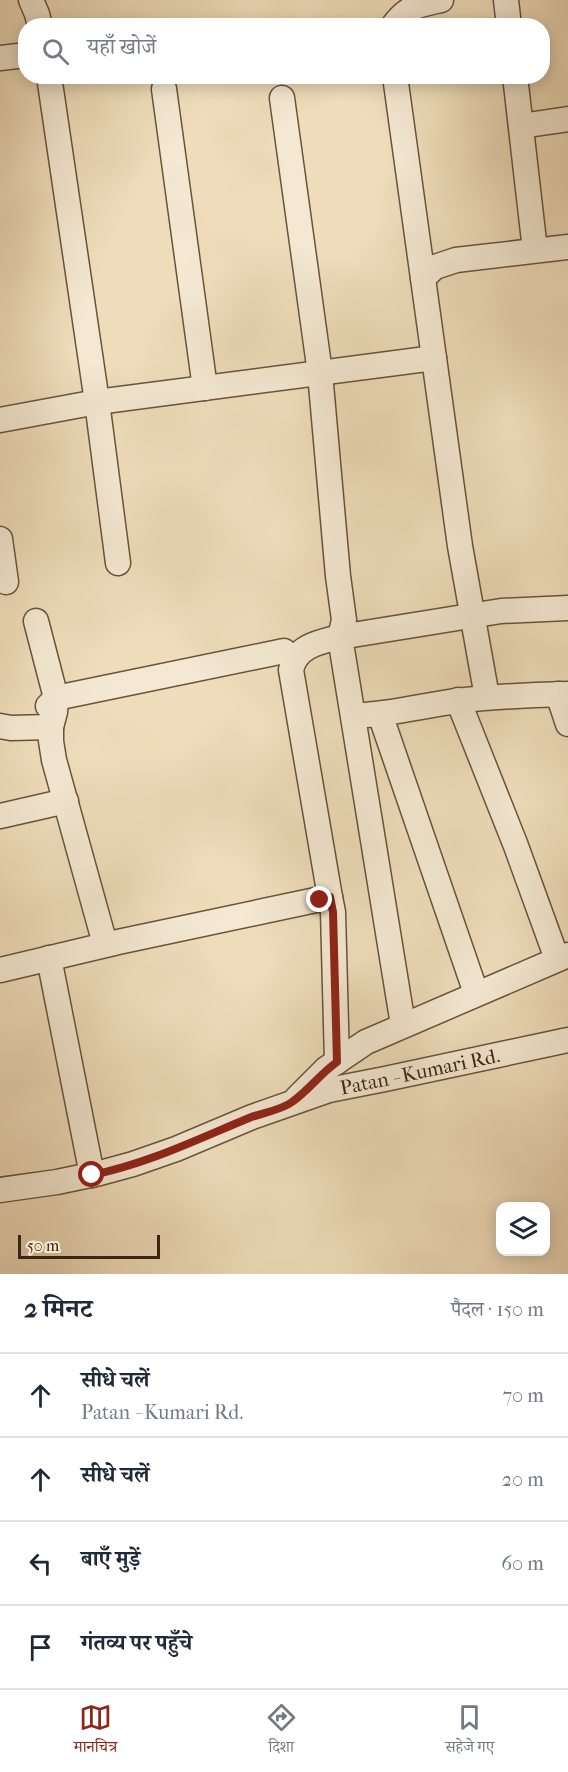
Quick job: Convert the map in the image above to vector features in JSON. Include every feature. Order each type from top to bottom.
[{"type":"street","points":[[31,0],[37,18]]},
{"type":"street","points":[[399,18],[417,5],[441,0]]},
{"type":"street","points":[[506,0],[508,18]]},
{"type":"street","points":[[0,58],[18,56]]},
{"type":"street","points":[[50,84],[118,563]]},
{"type":"street","points":[[396,84],[460,546],[487,697]]},
{"type":"street","points":[[516,84],[535,250]]},
{"type":"street","points":[[164,89],[205,388]]},
{"type":"street","points":[[282,98],[320,373],[344,620],[340,637],[403,1025]]},
{"type":"street","points":[[520,126],[568,119]]},
{"type":"street","points":[[423,278],[435,267],[456,260],[568,247]]},
{"type":"street","points":[[0,420],[97,402],[434,358]]},
{"type":"street","points":[[0,539],[6,582]]},
{"type":"street","points":[[337,1062],[333,912],[291,670],[293,662],[307,647],[340,637],[501,611],[568,608]]},
{"type":"street","points":[[36,621],[52,710],[51,741],[54,760],[105,945]]},
{"type":"street","points":[[0,726],[11,728],[52,710],[284,651]]},
{"type":"street","points":[[353,716],[380,714],[458,700],[563,694],[568,724]]},
{"type":"street","points":[[291,1103],[326,1070],[366,1042],[563,957],[458,700]]},
{"type":"street","points":[[380,714],[476,993]]},
{"type":"street","points":[[0,816],[66,801]]},
{"type":"street","points":[[0,970],[330,897]]},
{"type":"street","points":[[49,958],[92,1175]]},
{"type":"street","name":"Patan - Kumari Rd.","points":[[0,1190],[57,1182],[133,1164],[329,1089],[568,1040]]},
{"type":"route","points":[[92,1175],[176,1149],[291,1103],[337,1062],[333,912],[330,897],[320,900]]}]
